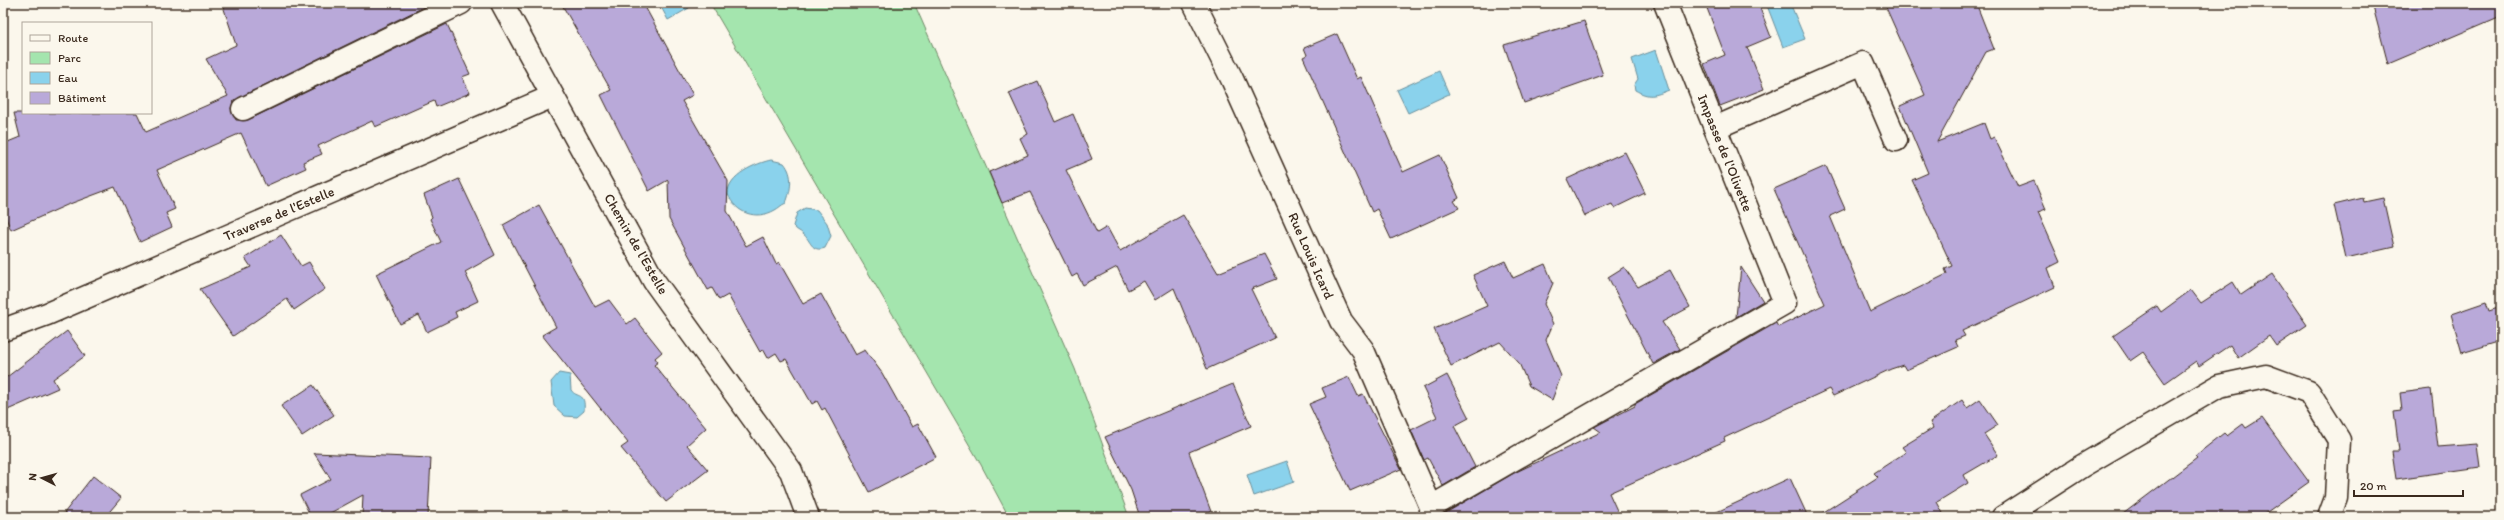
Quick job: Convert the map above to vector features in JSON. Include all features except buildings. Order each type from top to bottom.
[{"type":"street","points":[[243,109],[461,3]]},
{"type":"street","name":"Chemin de l'Estelle","points":[[502,3],[654,281],[792,471],[808,517]]},
{"type":"street","name":"Rue Louis Icard","points":[[1194,3],[1232,79],[1341,321],[1363,350],[1431,512]]},
{"type":"street","name":"Impasse de l'Olivette","points":[[1431,512],[1784,303],[1665,3]]},
{"type":"street","points":[[1715,128],[1863,63],[1896,140]]},
{"type":"street","name":"Traverse de l'Estelle","points":[[3,330],[47,314],[553,96]]},
{"type":"street","points":[[2003,517],[2082,466],[2219,386],[2266,376],[2308,392],[2339,440],[2336,498],[2328,517]]},
{"type":"green space","points":[[710,3],[914,3],[1075,369],[1129,517],[1009,517],[980,463]]},
{"type":"water","points":[[659,3],[687,3],[689,8],[668,20]]},
{"type":"water","points":[[1766,3],[1790,3],[1805,39],[1783,47]]},
{"type":"water","points":[[1656,50],[1669,90],[1655,95],[1648,95],[1635,90],[1634,85],[1638,79],[1632,59]]},
{"type":"water","points":[[1439,71],[1449,94],[1408,113],[1397,90]]},
{"type":"water","points":[[771,160],[784,163],[789,172],[791,183],[786,203],[775,210],[761,215],[754,215],[741,210],[731,201],[728,194],[732,181],[751,167]]},
{"type":"water","points":[[805,208],[817,210],[827,223],[831,236],[825,248],[817,249],[814,247],[802,233],[793,226],[797,213]]},
{"type":"water","points":[[559,373],[570,375],[571,390],[573,393],[580,396],[584,401],[584,411],[577,417],[565,416],[554,406],[551,382]]},
{"type":"water","points":[[1287,461],[1294,482],[1254,496],[1247,475]]}]
